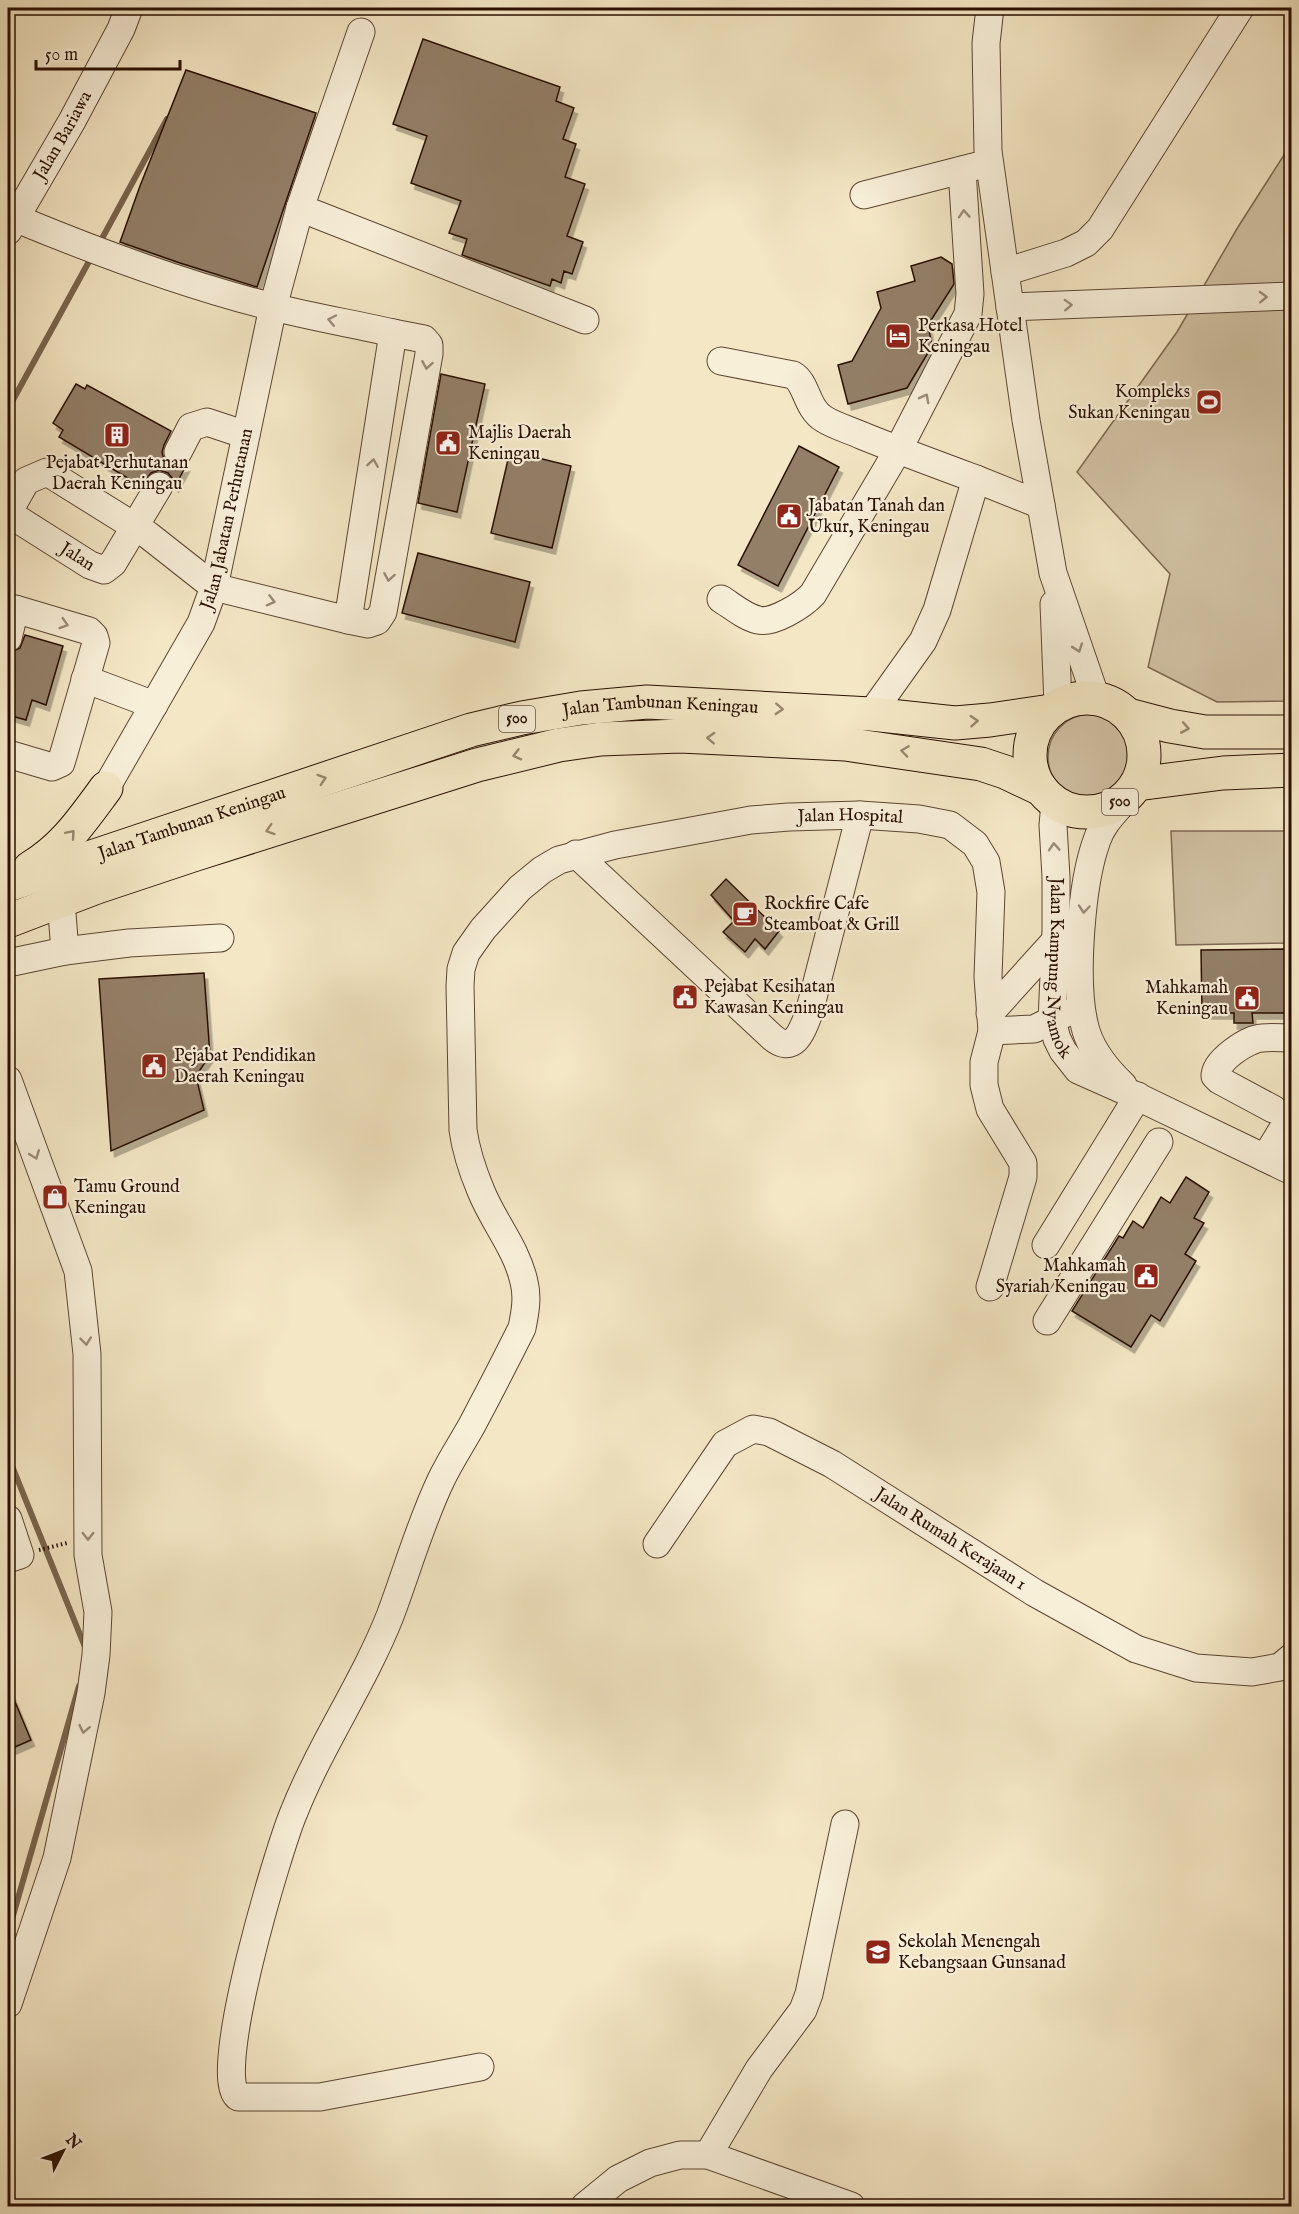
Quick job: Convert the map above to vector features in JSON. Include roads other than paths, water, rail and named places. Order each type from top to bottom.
[{"type":"main road","name":"500","points":[[1054,708],[1076,699],[1096,698]]},
{"type":"main road","points":[[1096,698],[1113,704],[1128,715],[1205,732],[1292,732]]},
{"type":"main road","name":"Jalan Tambunan Keningau","points":[[8,882],[471,730],[551,713],[647,702],[871,714],[955,723],[990,720],[1054,708]]},
{"type":"main road","points":[[1048,796],[1033,774],[1030,757],[1032,740],[1039,724],[1054,708]]},
{"type":"main road","name":"500","points":[[1048,796],[1072,811],[1091,813],[1110,808],[1132,791],[1144,767],[1144,748],[1139,730],[1128,715]]},
{"type":"main road","name":"Jalan Tambunan Keningau","points":[[8,921],[193,855],[477,765],[559,745],[601,739],[680,736],[845,744],[981,764],[1005,772],[1048,796]]},
{"type":"main road","name":"500","points":[[1132,791],[1223,773],[1292,770]]},
{"type":"main road","points":[[106,788],[102,813],[110,825],[134,832],[175,828]]},
{"type":"main road","points":[[8,882],[58,849],[79,826],[106,788]]},
{"type":"street","name":"Jalan Bariawa","points":[[11,225],[72,121],[121,29],[129,8]]},
{"type":"street","points":[[990,8],[986,54],[990,163],[1010,307],[1053,573],[1096,698]]},
{"type":"street","points":[[1005,272],[1066,253],[1086,243],[1100,229],[1240,8]]},
{"type":"street","name":"Jalan Jabatan Perhutanan","points":[[106,788],[201,623],[214,587],[273,307],[297,218],[361,32]]},
{"type":"street","points":[[864,195],[990,163]]},
{"type":"street","points":[[721,598],[749,617],[766,621],[804,603],[813,594],[898,450],[968,314],[970,294],[962,170]]},
{"type":"street","points":[[297,218],[585,320]]},
{"type":"street","points":[[11,225],[273,307],[424,339],[429,345],[383,612],[377,621],[368,624],[348,620],[214,587]]},
{"type":"street","points":[[1010,307],[1292,296]]},
{"type":"street","points":[[348,620],[393,333]]},
{"type":"street","points":[[721,361],[793,375],[801,383],[814,411],[825,420],[1041,505]]},
{"type":"street","points":[[178,452],[191,427],[207,422],[246,435]]},
{"type":"street","name":"Jalan","points":[[136,527],[113,564],[104,570],[90,564],[8,513],[26,481],[47,472],[136,527],[214,587]]},
{"type":"street","points":[[871,714],[923,641],[937,610],[976,479]]},
{"type":"street","points":[[136,527],[159,486]]},
{"type":"street","points":[[366,508],[400,517]]},
{"type":"street","points":[[361,536],[395,544]]},
{"type":"street","points":[[1053,573],[1054,708]]},
{"type":"street","points":[[8,638],[11,609],[92,633],[96,643],[61,763],[52,767],[8,754]]},
{"type":"street","points":[[86,679],[154,705]]},
{"type":"street","points":[[8,737],[64,754]]},
{"type":"street","name":"Jalan Kampung Nyamok","points":[[1132,791],[1097,838],[1089,865],[1081,944],[1084,1025],[1099,1058],[1109,1072],[1135,1095]]},
{"type":"street","name":"Jalan Kampung Nyamok","points":[[1048,796],[1053,825],[1056,877],[1052,1021],[1063,1051],[1078,1070],[1292,1171]]},
{"type":"street","points":[[576,854],[772,1037],[780,1044],[788,1045],[803,1029],[809,1013],[860,815]]},
{"type":"street","name":"Jalan Hospital","points":[[480,2067],[320,2097],[238,2097],[231,2083],[232,2049],[241,1995],[264,1905],[293,1814],[310,1773],[361,1681],[389,1617],[441,1478],[522,1328],[526,1306],[525,1284],[517,1256],[481,1192],[466,1150],[463,1130],[461,969],[466,953],[483,929],[520,888],[542,870],[559,860],[576,854],[751,820],[860,815],[937,822],[951,825],[975,844],[986,862],[991,892],[989,948],[996,1025]]},
{"type":"street","points":[[61,901],[65,951]]},
{"type":"street","points":[[8,963],[65,951],[129,943],[220,938]]},
{"type":"street","points":[[990,1287],[1023,1177],[1023,1163],[990,1108],[984,1085],[984,1062],[996,1025],[1036,962],[1056,940]]},
{"type":"street","points":[[989,948],[1001,963],[1008,967],[1017,968],[1036,962]]},
{"type":"street","points":[[996,1025],[1034,1029],[1052,1021],[1082,1002]]},
{"type":"street","points":[[996,1025],[1078,1070]]},
{"type":"street","points":[[1265,1158],[1282,1111],[1219,1080],[1215,1076],[1215,1069],[1220,1062],[1249,1041],[1260,1038],[1292,1038]]},
{"type":"street","points":[[8,1080],[78,1271],[87,1354],[88,1555],[98,1612],[92,1693],[57,1858],[8,2004]]},
{"type":"street","points":[[1087,1257],[1049,1240],[1135,1095]]},
{"type":"street","points":[[1047,1321],[1159,1142]]},
{"type":"street","points":[[1075,1198],[1111,1219]]},
{"type":"street","name":"Jalan Rumah Kerajaan 1","points":[[657,1544],[724,1444],[753,1429],[769,1432],[832,1464],[1035,1593],[1136,1649],[1196,1668],[1252,1672],[1280,1667],[1292,1657]]},
{"type":"street","points":[[8,1519],[20,1555],[8,1559]]},
{"type":"street","points":[[708,2155],[759,2068],[803,2010],[809,1994],[845,1824]]},
{"type":"street","points":[[585,2206],[618,2179],[650,2163],[680,2155],[708,2155],[850,2206]]},
{"type":"waterway","points":[[99,244],[167,119]]},
{"type":"waterway","points":[[8,409],[92,256]]},
{"type":"waterway","points":[[8,1456],[85,1647]]},
{"type":"waterway","points":[[8,1933],[79,1686]]},
{"type":"place","name":"Perkasa Hotel Keningau","points":[[898,336]]},
{"type":"place","name":"Kompleks Sukan Keningau","points":[[1209,402]]},
{"type":"place","name":"Pejabat Perhutanan Daerah Keningau","points":[[117,435]]},
{"type":"place","name":"Majlis Daerah Keningau","points":[[448,443]]},
{"type":"place","name":"Jabatan Tanah dan Ukur, Keningau","points":[[789,516]]},
{"type":"place","name":"Rockfire Cafe Steamboat & Grill","points":[[745,914]]},
{"type":"place","name":"Pejabat Kesihatan Kawasan Keningau","points":[[685,997]]},
{"type":"place","name":"Mahkamah Keningau","points":[[1247,998]]},
{"type":"place","name":"Pejabat Pendidikan Daerah Keningau","points":[[154,1066]]},
{"type":"place","name":"Tamu Ground Keningau","points":[[55,1197]]},
{"type":"place","name":"Mahkamah Syariah Keningau","points":[[1146,1276]]},
{"type":"place","name":"Sekolah Menengah Kebangsaan Gunsanad","points":[[878,1952]]}]
